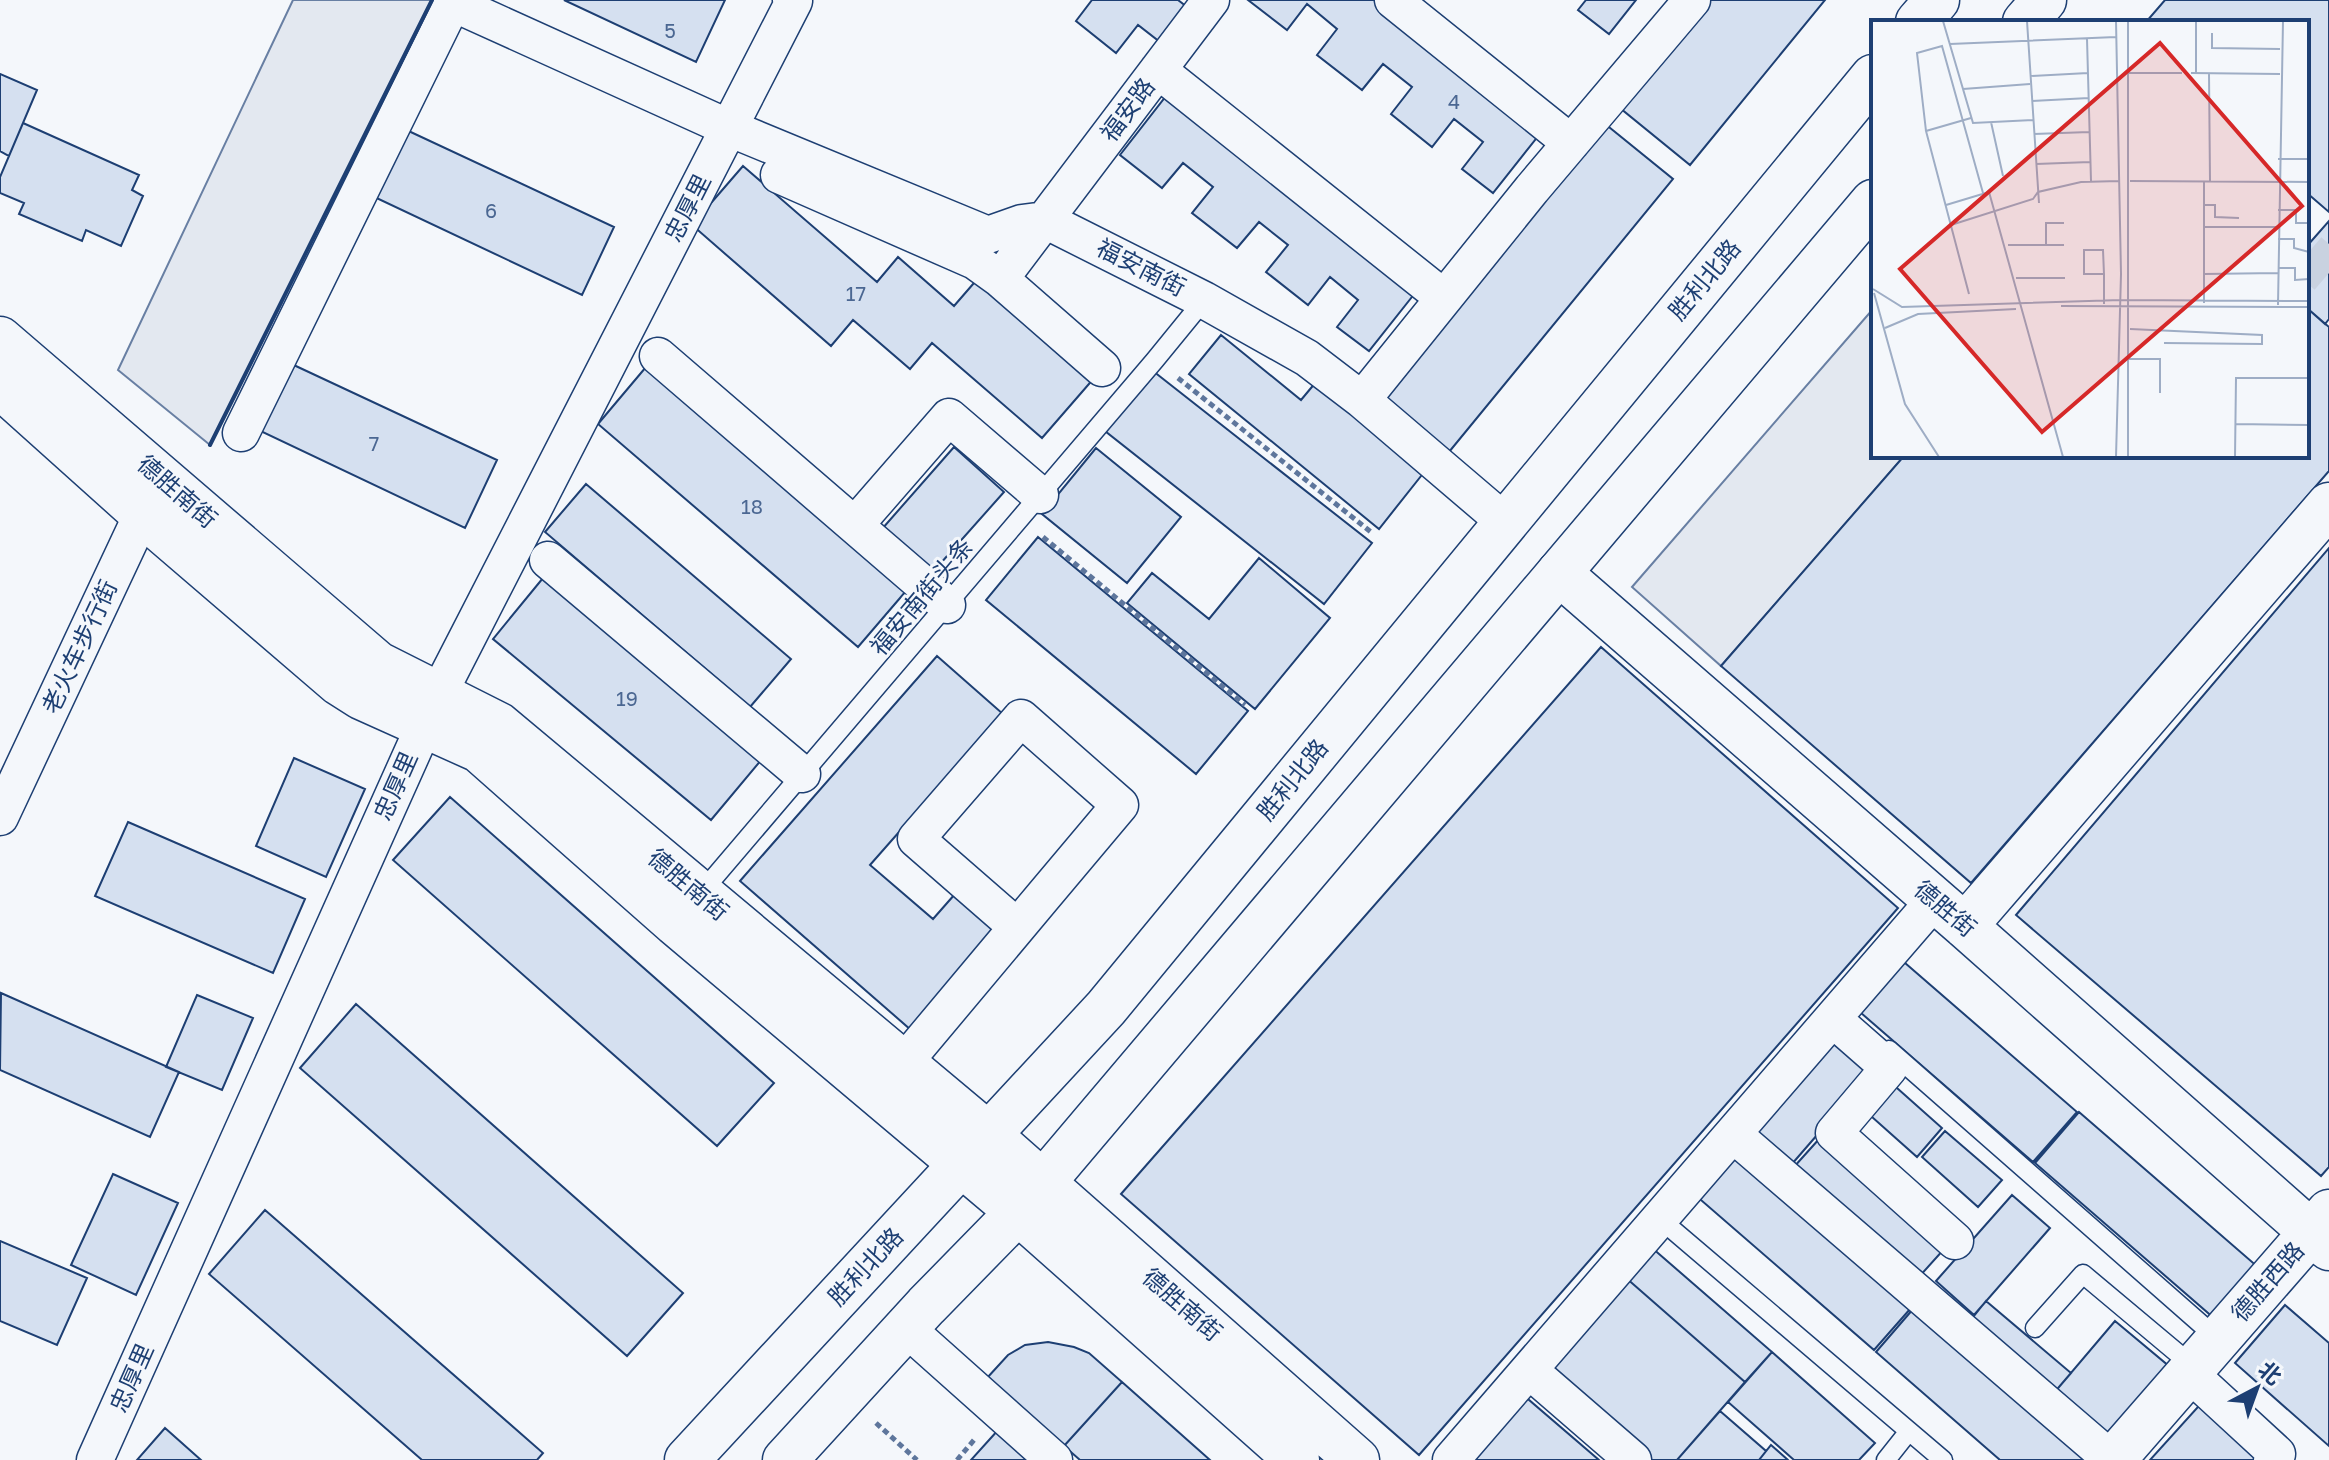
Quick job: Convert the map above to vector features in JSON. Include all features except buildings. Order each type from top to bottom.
[{"type":"main road","points":[[1920,20],[1937,0]]},
{"type":"main road","name":"胜利北路","points":[[687,1460],[1106,1008],[1871,79]]},
{"type":"main road","points":[[785,1460],[1031,1197],[1871,204]]},
{"type":"main road","name":"德胜南街","points":[[0,339],[151,495]]},
{"type":"main road","name":"德胜南街","points":[[0,386],[378,664],[431,709],[499,725],[687,909],[1031,1197],[1357,1460]]},
{"type":"main road","points":[[1950,914],[2329,505]]},
{"type":"main road","name":"德胜街","points":[[1559,573],[1950,914],[2323,1231]]},
{"type":"main road","name":"德胜南街","points":[[1031,1197],[1297,1460]]},
{"type":"main road","name":"德胜西路","points":[[2112,1460],[2200,1360],[2323,1231]]},
{"type":"street","name":"忠厚里","points":[[95,1460],[431,709],[794,1],[791,0]]},
{"type":"street","name":"福安路","points":[[1000,279],[1211,0]]},
{"type":"street","points":[[1393,0],[1571,143]]},
{"type":"street","points":[[1362,400],[1692,0]]},
{"type":"street","points":[[241,433],[454,1],[729,128],[988,235],[1022,223],[1045,220]]},
{"type":"street","points":[[1158,70],[1444,298]]},
{"type":"street","points":[[752,163],[975,261],[1102,368]]},
{"type":"street","name":"福安南街","points":[[1045,220],[1204,300],[1307,358],[1362,400],[1505,522]]},
{"type":"street","points":[[658,356],[947,605]]},
{"type":"street","points":[[855,525],[949,417],[1030,507]]},
{"type":"street","name":"老火车步行街","points":[[0,817],[151,495]]},
{"type":"street","points":[[548,560],[802,774]]},
{"type":"street","points":[[890,1079],[1120,805],[1021,718],[916,839],[1017,927]]},
{"type":"street","points":[[1451,1460],[1838,1013],[1950,914]]},
{"type":"street","points":[[1838,1013],[1889,1068],[1834,1133],[1955,1241]]},
{"type":"street","points":[[1733,1134],[2112,1460]]},
{"type":"street","points":[[906,1328],[1054,1460]]},
{"type":"street","points":[[2200,1360],[2277,1454],[2272,1460]]},
{"type":"street","points":[[1529,1370],[1633,1460]]},
{"type":"lane","name":"福安南街头条","points":[[687,909],[1204,300]]},
{"type":"lane","points":[[1838,1013],[2200,1360]]},
{"type":"lane","points":[[1660,1219],[1943,1460]]},
{"type":"lane","points":[[2035,1328],[2083,1274],[2200,1360]]},
{"type":"lane","points":[[1886,1460],[1909,1431]]},
{"type":"path","points":[[1155,360],[1371,532]]},
{"type":"path","points":[[1030,507],[1245,705]]},
{"type":"path","points":[[844,1395],[917,1460]]},
{"type":"path","points":[[957,1460],[983,1430]]},
{"type":"shaded area","points":[[293,0],[432,0],[210,445],[118,370]]},
{"type":"shaded area","points":[[1871,311],[1871,458],[1902,458],[1721,666],[1632,587]]},
{"type":"tunnel","points":[[2309,256],[2329,273]]},
{"type":"wall","points":[[210,445],[432,0]]}]
